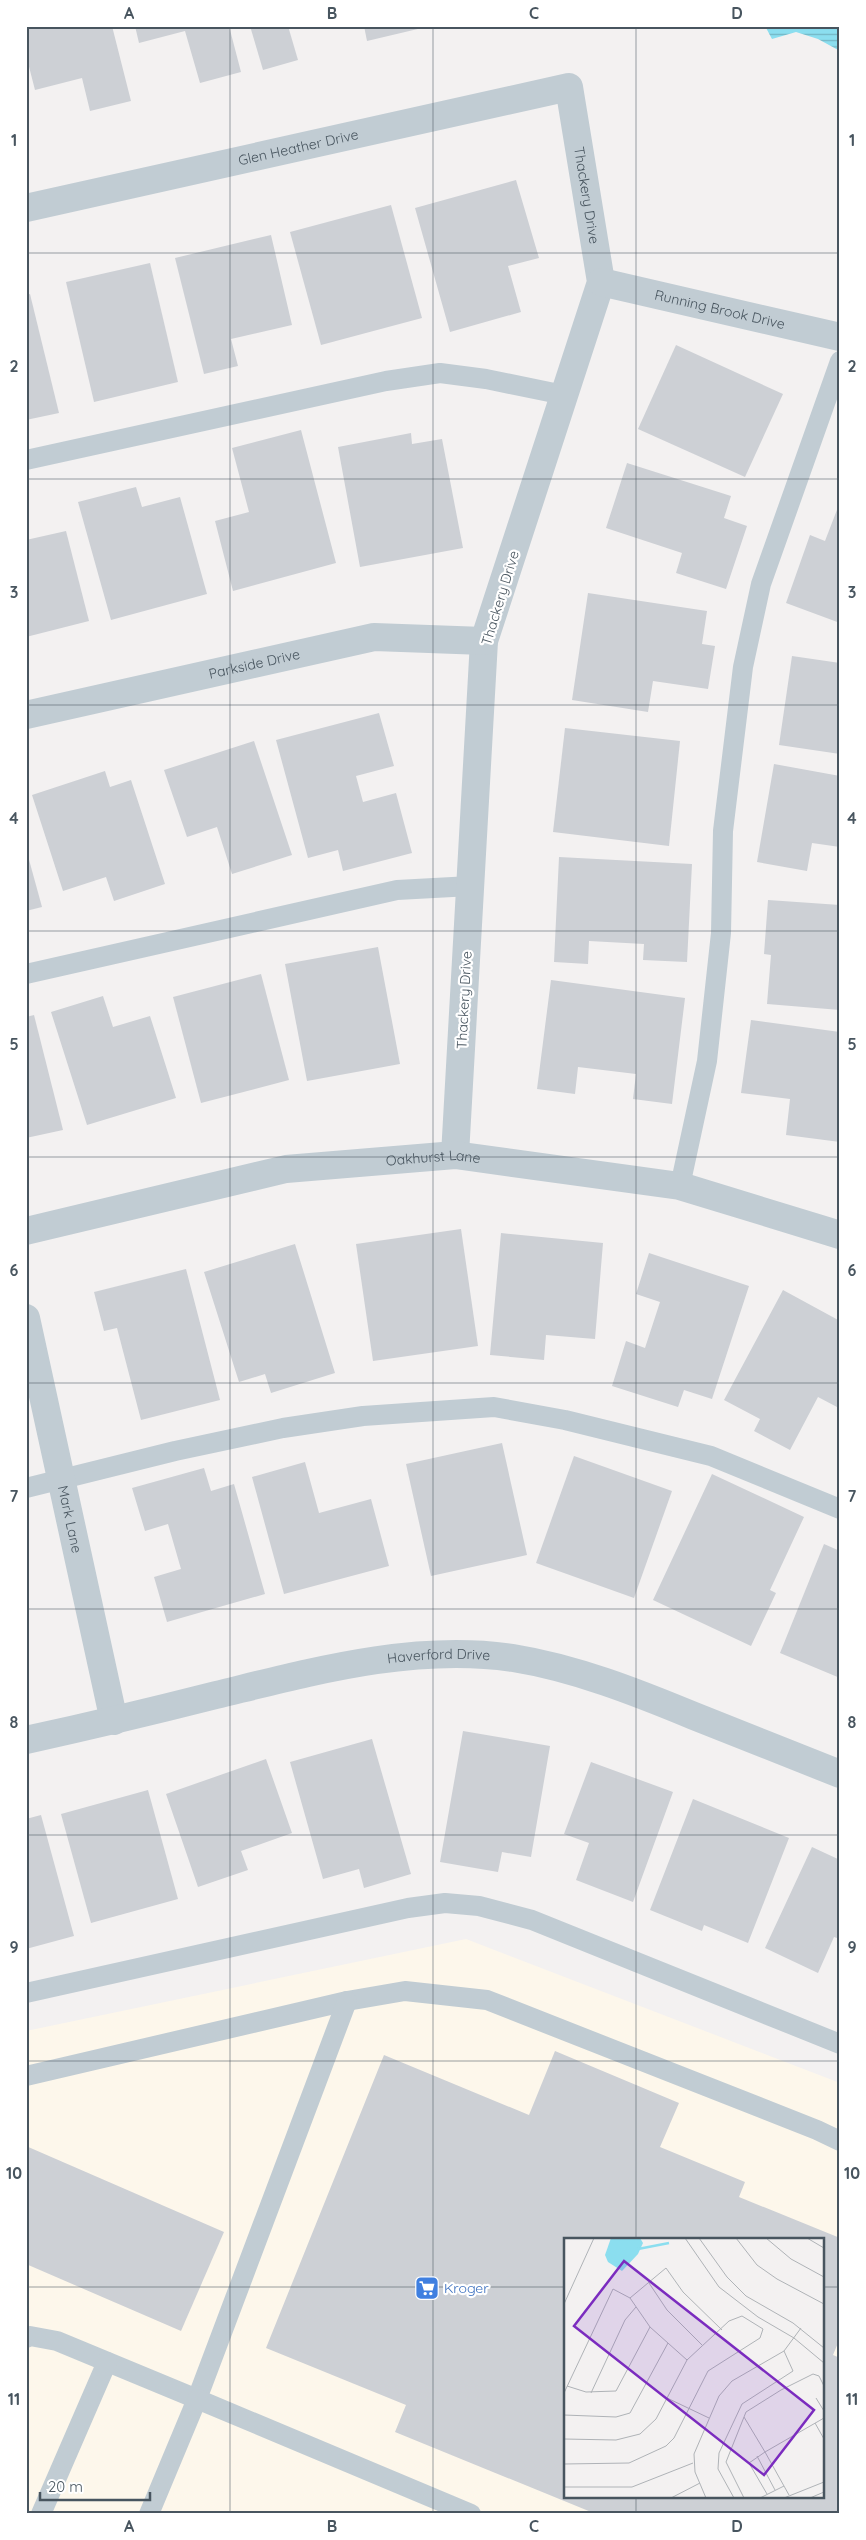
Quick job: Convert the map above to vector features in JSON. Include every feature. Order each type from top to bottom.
[{"type":"street","name":"Glen Heather Drive","points":[[26,208],[569,87]]},
{"type":"street","name":"Thackery Drive","points":[[455,1155],[484,641],[601,282],[569,87]]},
{"type":"street","name":"Running Brook Drive","points":[[601,282],[840,337]]},
{"type":"street","name":"Parkside Drive","points":[[26,715],[374,637],[484,641]]},
{"type":"street","name":"Oakhurst Lane","points":[[26,1231],[286,1169],[455,1155],[680,1186],[840,1235]]},
{"type":"street","name":"Mark Lane","points":[[26,1318],[63,1479],[114,1721]]},
{"type":"street","name":"Haverford Drive","points":[[26,1740],[114,1721],[282,1679],[355,1665],[420,1656],[462,1654],[513,1658],[638,1693],[840,1774]]},
{"type":"lane","points":[[680,1186],[707,1061],[721,933],[723,831],[743,667],[761,584],[840,361]]},
{"type":"lane","points":[[26,460],[386,381],[440,373],[486,379],[564,395]]},
{"type":"lane","points":[[26,974],[397,890],[471,886]]},
{"type":"lane","points":[[26,1488],[175,1451],[283,1428],[363,1416],[494,1407],[565,1420],[711,1456],[840,1509]]},
{"type":"lane","points":[[26,1993],[408,1908],[445,1903],[479,1906],[532,1920],[840,2044]]},
{"type":"lane","points":[[26,2076],[347,2001],[405,1991],[487,2000],[817,2130],[840,2141]]},
{"type":"lane","points":[[149,2514],[197,2399],[347,2001]]},
{"type":"lane","points":[[26,2338],[30,2336],[57,2341],[471,2514]]},
{"type":"lane","points":[[41,2514],[107,2362]]},
{"type":"shaded area","points":[[466,1939],[840,2083],[840,2514],[26,2514],[26,2031]]},
{"type":"water","points":[[765,26],[840,26],[840,51],[818,39],[796,32],[772,39]]},
{"type":"building","points":[[26,26],[112,26],[131,101],[90,111],[82,78],[35,90],[26,55]]},
{"type":"building","points":[[135,26],[229,26],[241,72],[200,83],[185,31],[139,43]]},
{"type":"building","points":[[250,26],[288,26],[298,60],[263,70]]},
{"type":"building","points":[[364,26],[421,26],[422,28],[367,41]]},
{"type":"building","points":[[516,180],[539,258],[508,266],[521,312],[450,332],[415,208]]},
{"type":"building","points":[[391,205],[422,318],[321,345],[290,232]]},
{"type":"building","points":[[271,235],[292,325],[231,339],[238,366],[204,374],[175,258]]},
{"type":"building","points":[[150,263],[178,382],[94,402],[66,282]]},
{"type":"building","points":[[30,294],[59,413],[26,420],[26,295]]},
{"type":"building","points":[[676,345],[783,394],[745,477],[638,429]]},
{"type":"building","points":[[301,430],[336,563],[233,591],[215,521],[249,512],[232,448]]},
{"type":"building","points":[[411,433],[412,444],[442,439],[463,548],[360,567],[338,447]]},
{"type":"building","points":[[627,463],[731,496],[724,518],[747,526],[726,589],[676,573],[682,553],[606,528]]},
{"type":"building","points":[[136,487],[142,507],[180,497],[207,594],[111,620],[78,502]]},
{"type":"building","points":[[840,502],[840,623],[786,603],[810,535],[825,541]]},
{"type":"building","points":[[66,531],[89,621],[26,637],[26,540]]},
{"type":"building","points":[[588,593],[707,611],[702,644],[715,646],[708,689],[653,681],[648,712],[572,700]]},
{"type":"building","points":[[792,656],[840,663],[840,754],[779,745]]},
{"type":"building","points":[[379,713],[394,766],[356,776],[363,802],[396,793],[412,853],[343,871],[338,850],[308,858],[276,740]]},
{"type":"building","points":[[565,728],[680,741],[669,846],[553,832]]},
{"type":"building","points":[[254,741],[292,855],[232,874],[217,827],[187,837],[164,770]]},
{"type":"building","points":[[774,764],[840,776],[840,847],[812,843],[807,871],[757,862]]},
{"type":"building","points":[[105,771],[110,787],[131,780],[165,884],[114,901],[106,877],[63,891],[32,795]]},
{"type":"building","points":[[26,856],[28,856],[42,907],[26,911]]},
{"type":"building","points":[[559,857],[692,864],[687,962],[643,960],[644,944],[589,941],[588,964],[554,962]]},
{"type":"building","points":[[768,900],[840,905],[840,1010],[767,1004],[771,955],[764,954]]},
{"type":"building","points":[[378,947],[400,1064],[307,1081],[285,964]]},
{"type":"building","points":[[261,974],[289,1080],[201,1103],[173,997]]},
{"type":"building","points":[[551,980],[685,998],[672,1104],[633,1099],[636,1074],[578,1067],[575,1094],[537,1089]]},
{"type":"building","points":[[103,996],[113,1027],[150,1016],[176,1098],[87,1125],[51,1012]]},
{"type":"building","points":[[34,1015],[63,1130],[26,1138],[26,1017]]},
{"type":"building","points":[[751,1020],[840,1032],[840,1142],[786,1135],[790,1099],[741,1093]]},
{"type":"building","points":[[461,1229],[478,1346],[373,1361],[356,1244]]},
{"type":"building","points":[[501,1233],[603,1243],[595,1339],[546,1335],[544,1360],[490,1355]]},
{"type":"building","points":[[295,1244],[335,1373],[271,1393],[265,1374],[239,1382],[204,1272]]},
{"type":"building","points":[[649,1253],[749,1286],[712,1399],[684,1390],[678,1407],[612,1386],[626,1341],[645,1348],[660,1302],[636,1294]]},
{"type":"building","points":[[186,1269],[220,1400],[141,1420],[117,1328],[104,1331],[94,1292]]},
{"type":"building","points":[[783,1290],[840,1321],[840,1401],[837,1407],[818,1397],[790,1450],[754,1431],[760,1419],[724,1400]]},
{"type":"building","points":[[502,1443],[527,1555],[431,1576],[406,1464]]},
{"type":"building","points":[[574,1456],[672,1491],[634,1598],[536,1563]]},
{"type":"building","points":[[305,1462],[319,1513],[371,1499],[389,1566],[284,1594],[252,1477]]},
{"type":"building","points":[[204,1468],[211,1491],[234,1484],[265,1594],[167,1622],[154,1577],[181,1569],[168,1524],[145,1531],[132,1488]]},
{"type":"building","points":[[712,1474],[804,1517],[770,1590],[776,1593],[751,1646],[653,1600]]},
{"type":"building","points":[[824,1544],[840,1551],[840,1678],[780,1653]]},
{"type":"building","points":[[463,1731],[550,1746],[531,1857],[502,1852],[498,1872],[440,1862]]},
{"type":"building","points":[[372,1739],[411,1874],[364,1888],[359,1869],[323,1879],[290,1762]]},
{"type":"building","points":[[266,1759],[292,1833],[241,1851],[248,1870],[198,1887],[166,1794]]},
{"type":"building","points":[[591,1762],[673,1792],[633,1902],[576,1880],[589,1843],[564,1834]]},
{"type":"building","points":[[148,1790],[178,1899],[91,1923],[61,1814]]},
{"type":"building","points":[[693,1799],[789,1838],[748,1943],[704,1925],[702,1931],[650,1910]]},
{"type":"building","points":[[41,1815],[74,1936],[26,1949],[26,1819]]},
{"type":"building","points":[[812,1847],[840,1860],[840,1939],[834,1937],[818,1973],[765,1948]]},
{"type":"building","name":"Kroger","points":[[555,2051],[679,2103],[660,2147],[745,2182],[739,2197],[840,2238],[840,2338],[833,2355],[840,2358],[840,2514],[596,2514],[395,2432],[406,2405],[266,2348],[384,2055],[529,2115]]},
{"type":"building","points":[[26,2146],[224,2232],[181,2331],[26,2264]]},
{"type":"place","name":"Kroger","points":[[427,2288]]}]
